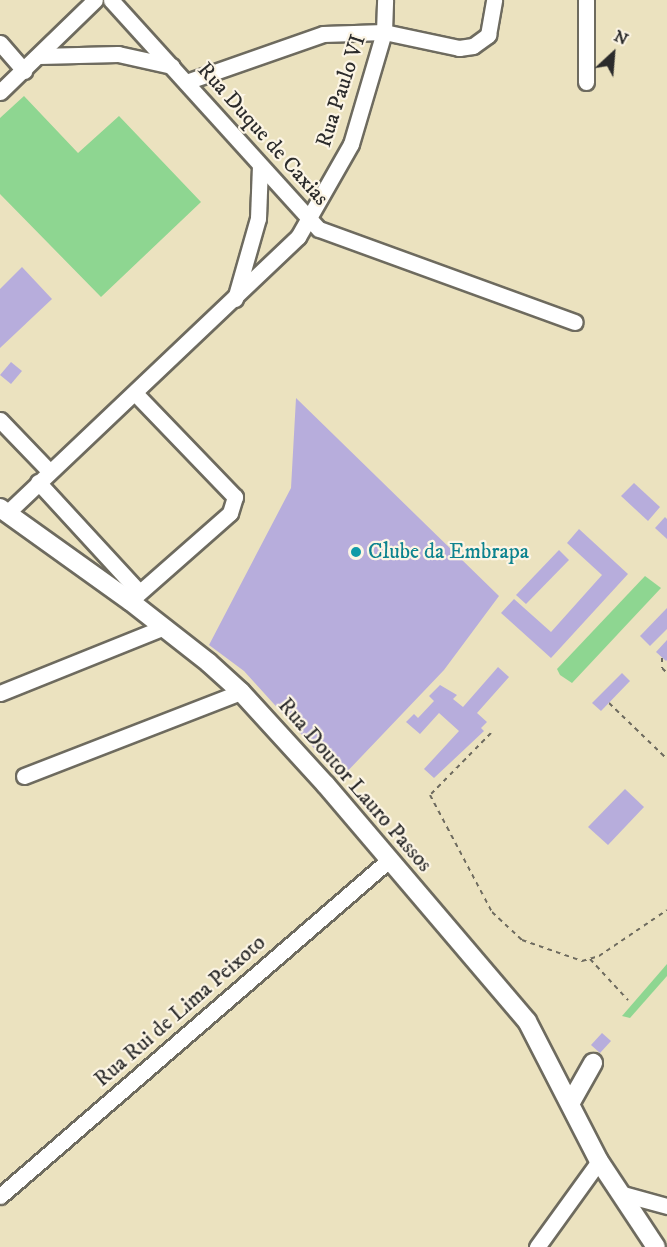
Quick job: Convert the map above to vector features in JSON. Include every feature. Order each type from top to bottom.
[{"type":"main road","name":"Rua Doutor Lauro Passos","points":[[4,511],[134,596],[164,627],[242,692],[390,859],[527,1022],[571,1102],[599,1161],[656,1247]]},
{"type":"main road","points":[[571,1102],[593,1064]]},
{"type":"street","points":[[0,92],[95,0]]},
{"type":"street","name":"Rua Duque de Caxias","points":[[111,0],[308,219],[334,236],[575,322]]},
{"type":"street","name":"Rua Paulo VI","points":[[4,511],[136,394],[288,250],[351,144],[384,32],[385,0]]},
{"type":"street","points":[[186,82],[323,34],[384,32],[459,48],[486,39],[494,0]]},
{"type":"street","points":[[586,0],[586,82]]},
{"type":"street","points":[[0,43],[24,71]]},
{"type":"street","points":[[39,56],[118,54],[172,66]]},
{"type":"street","points":[[234,302],[258,218],[260,166]]},
{"type":"street","points":[[0,420],[134,596],[230,513],[235,497],[136,394]]},
{"type":"street","points":[[0,693],[164,627]]},
{"type":"street","points":[[24,776],[242,692]]},
{"type":"street","name":"Rua Rui de Lima Peixoto","points":[[0,1196],[390,859]]},
{"type":"street","points":[[537,1247],[599,1161]]},
{"type":"street","points":[[623,1194],[667,1206]]},
{"type":"path","points":[[662,658],[662,668],[667,673]]},
{"type":"path","points":[[609,703],[667,759]]},
{"type":"path","points":[[491,733],[430,795],[492,912],[522,940],[582,961],[590,959],[667,910]]},
{"type":"path","points":[[590,959],[628,1000]]},
{"type":"green space","points":[[24,96],[78,153],[119,116],[201,202],[101,297],[0,194],[0,118]]},
{"type":"green space","points":[[645,576],[661,588],[572,683],[560,675],[557,669]]},
{"type":"green space","points":[[667,964],[667,976],[630,1018],[622,1016]]},
{"type":"building","points":[[22,267],[52,299],[0,348],[0,289]]},
{"type":"building","points":[[11,362],[22,371],[11,384],[0,375]]},
{"type":"building","name":"Clube da Embrapa","points":[[296,398],[499,596],[444,670],[341,778],[244,671],[209,645],[291,488]]},
{"type":"building","points":[[634,483],[660,507],[648,521],[621,496]]},
{"type":"building","points":[[665,517],[667,519],[667,539],[655,528]]},
{"type":"building","points":[[579,529],[628,574],[551,658],[501,613],[514,599],[551,632],[602,575],[567,543]]},
{"type":"building","points":[[559,550],[569,560],[526,604],[516,595]]},
{"type":"building","points":[[667,608],[667,629],[650,646],[640,636]]},
{"type":"building","points":[[667,640],[667,660],[666,661],[656,652]]},
{"type":"building","points":[[498,667],[509,677],[477,713],[487,722],[481,728],[484,731],[434,778],[424,769],[459,731],[439,713],[420,734],[406,722],[414,714],[418,718],[434,701],[429,696],[440,685],[457,695],[453,699],[463,707]]},
{"type":"building","points":[[622,673],[630,681],[601,711],[592,703]]},
{"type":"building","points":[[625,789],[644,807],[608,845],[588,827]]},
{"type":"building","points":[[602,1033],[611,1041],[600,1053],[591,1045]]},
{"type":"place","name":"Clube da Embrapa","points":[[356,552]]}]
